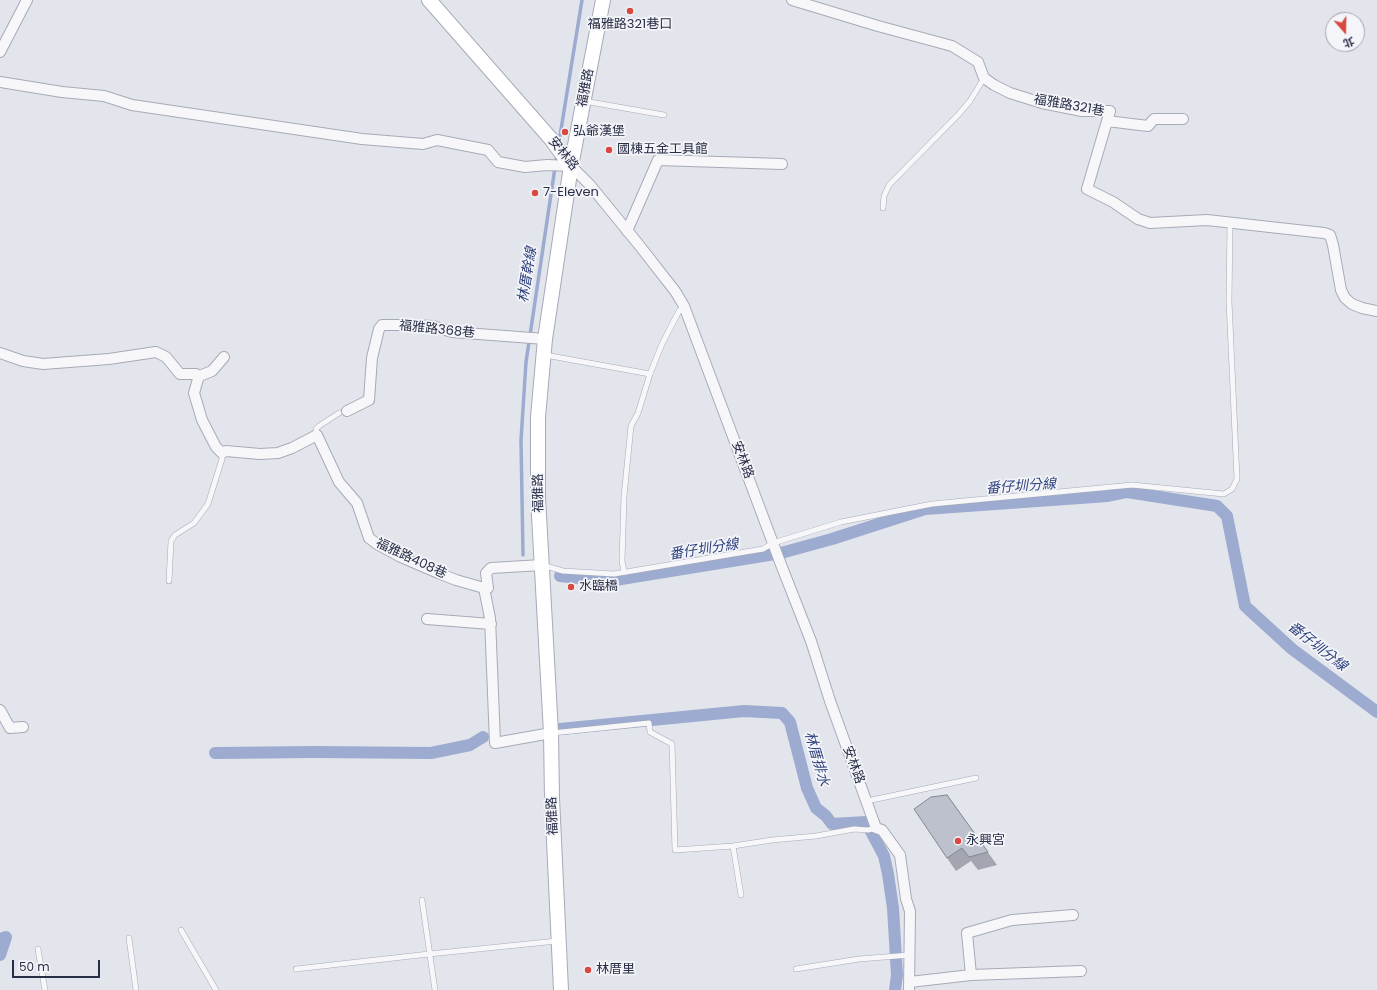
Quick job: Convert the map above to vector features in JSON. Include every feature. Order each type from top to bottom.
[{"type":"main road","name":"安林路","points":[[429,0],[552,141],[566,163]]},
{"type":"main road","name":"福雅路","points":[[560,990],[552,798],[551,733],[538,497],[538,417],[543,354],[541,339],[566,163],[584,101],[603,0]]},
{"type":"street","points":[[0,52],[27,0]]},
{"type":"street","points":[[792,0],[952,46],[978,62],[984,78]]},
{"type":"street","name":"福雅路321巷","points":[[984,78],[1003,90],[1042,103],[1082,111],[1110,111],[1087,189],[1113,202],[1138,219],[1150,223],[1207,220],[1281,229],[1313,231],[1330,235],[1341,290],[1345,298],[1352,304],[1377,311]]},
{"type":"street","points":[[0,82],[62,92],[104,96],[132,105],[362,139],[423,144],[437,140],[488,150],[498,162],[525,167],[566,163]]},
{"type":"street","points":[[1107,121],[1148,126],[1154,119],[1183,119]]},
{"type":"street","points":[[627,231],[658,160],[782,164]]},
{"type":"street","name":"安林路","points":[[566,163],[590,185],[675,291],[684,306],[811,641],[830,701],[876,828],[882,830],[900,855],[906,899],[910,911],[909,986]]},
{"type":"street","name":"福雅路368巷","points":[[343,412],[369,400],[372,358],[379,329],[382,325],[433,326],[452,332],[541,339]]},
{"type":"street","points":[[0,353],[23,361],[43,364],[109,359],[156,352],[166,357],[180,374],[196,374],[197,376],[212,371],[224,357]]},
{"type":"street","points":[[197,376],[198,379],[194,393],[200,414],[216,447],[222,453],[226,451],[260,454],[278,453],[292,448],[317,435]]},
{"type":"street","name":"福雅路408巷","points":[[317,435],[339,482],[357,503],[369,538],[401,557],[456,580],[484,588]]},
{"type":"street","points":[[542,565],[491,568],[486,573],[488,588],[484,588],[489,607],[491,624],[496,743],[551,733]]},
{"type":"street","points":[[428,619],[491,624]]},
{"type":"street","points":[[0,710],[10,728],[23,727]]},
{"type":"street","points":[[971,975],[967,933],[1012,920],[1072,916]]},
{"type":"street","points":[[909,986],[971,975],[1081,971]]},
{"type":"lane","points":[[883,208],[884,196],[889,185],[970,101],[984,78]]},
{"type":"lane","points":[[584,101],[664,115]]},
{"type":"lane","points":[[542,565],[563,571],[614,574],[763,549],[840,522],[932,504],[1132,485],[1224,494],[1232,489],[1237,479],[1229,301],[1230,222]]},
{"type":"lane","points":[[624,572],[622,560],[624,496],[631,426],[638,413],[650,374],[662,344],[679,311],[684,306]]},
{"type":"lane","points":[[543,354],[650,374]]},
{"type":"lane","points":[[317,435],[316,429],[319,426],[343,412]]},
{"type":"lane","points":[[169,581],[171,541],[175,535],[194,524],[208,504],[222,459],[222,453]]},
{"type":"lane","points":[[551,733],[650,723],[650,732],[672,744],[675,850],[733,846],[772,840],[816,836],[854,829],[868,830],[876,828]]},
{"type":"lane","points":[[866,801],[976,778]]},
{"type":"lane","points":[[733,846],[741,895]]},
{"type":"lane","points":[[422,900],[435,990]]},
{"type":"lane","points":[[181,930],[216,990]]},
{"type":"lane","points":[[129,938],[136,990]]},
{"type":"lane","points":[[296,969],[559,941]]},
{"type":"lane","points":[[38,949],[45,990]]},
{"type":"lane","points":[[796,970],[859,959],[910,955]]},
{"type":"building","name":"永興宮","points":[[947,795],[988,852],[969,857],[962,848],[947,858],[914,809],[931,797]]},
{"type":"waterway","name":"林厝幹線","points":[[559,142],[582,0]]},
{"type":"waterway","name":"林厝幹線","points":[[523,555],[521,440],[526,362],[557,154]]},
{"type":"waterway","name":"番仔圳分線","points":[[560,576],[609,581],[781,553],[832,539],[925,509],[1108,496],[1127,492],[1217,506],[1227,516],[1245,606],[1292,649],[1377,712]]},
{"type":"waterway","name":"林厝排水","points":[[560,729],[744,711],[782,713],[790,722],[807,788],[816,808],[826,816],[832,824],[866,822],[884,856],[893,908],[897,975],[895,990]]},
{"type":"waterway","points":[[215,753],[431,753],[470,745],[483,737]]},
{"type":"waterway","points":[[0,939],[6,937],[0,955]]},
{"type":"place","name":"福雅路321巷口","points":[[630,11]]},
{"type":"place","name":"弘爺漢堡","points":[[565,132]]},
{"type":"place","name":"國棟五金工具館","points":[[609,150]]},
{"type":"place","name":"7-Eleven","points":[[535,193]]},
{"type":"place","name":"水臨橋","points":[[571,587]]},
{"type":"place","name":"永興宮","points":[[958,841]]},
{"type":"place","name":"林厝里","points":[[588,970]]}]
